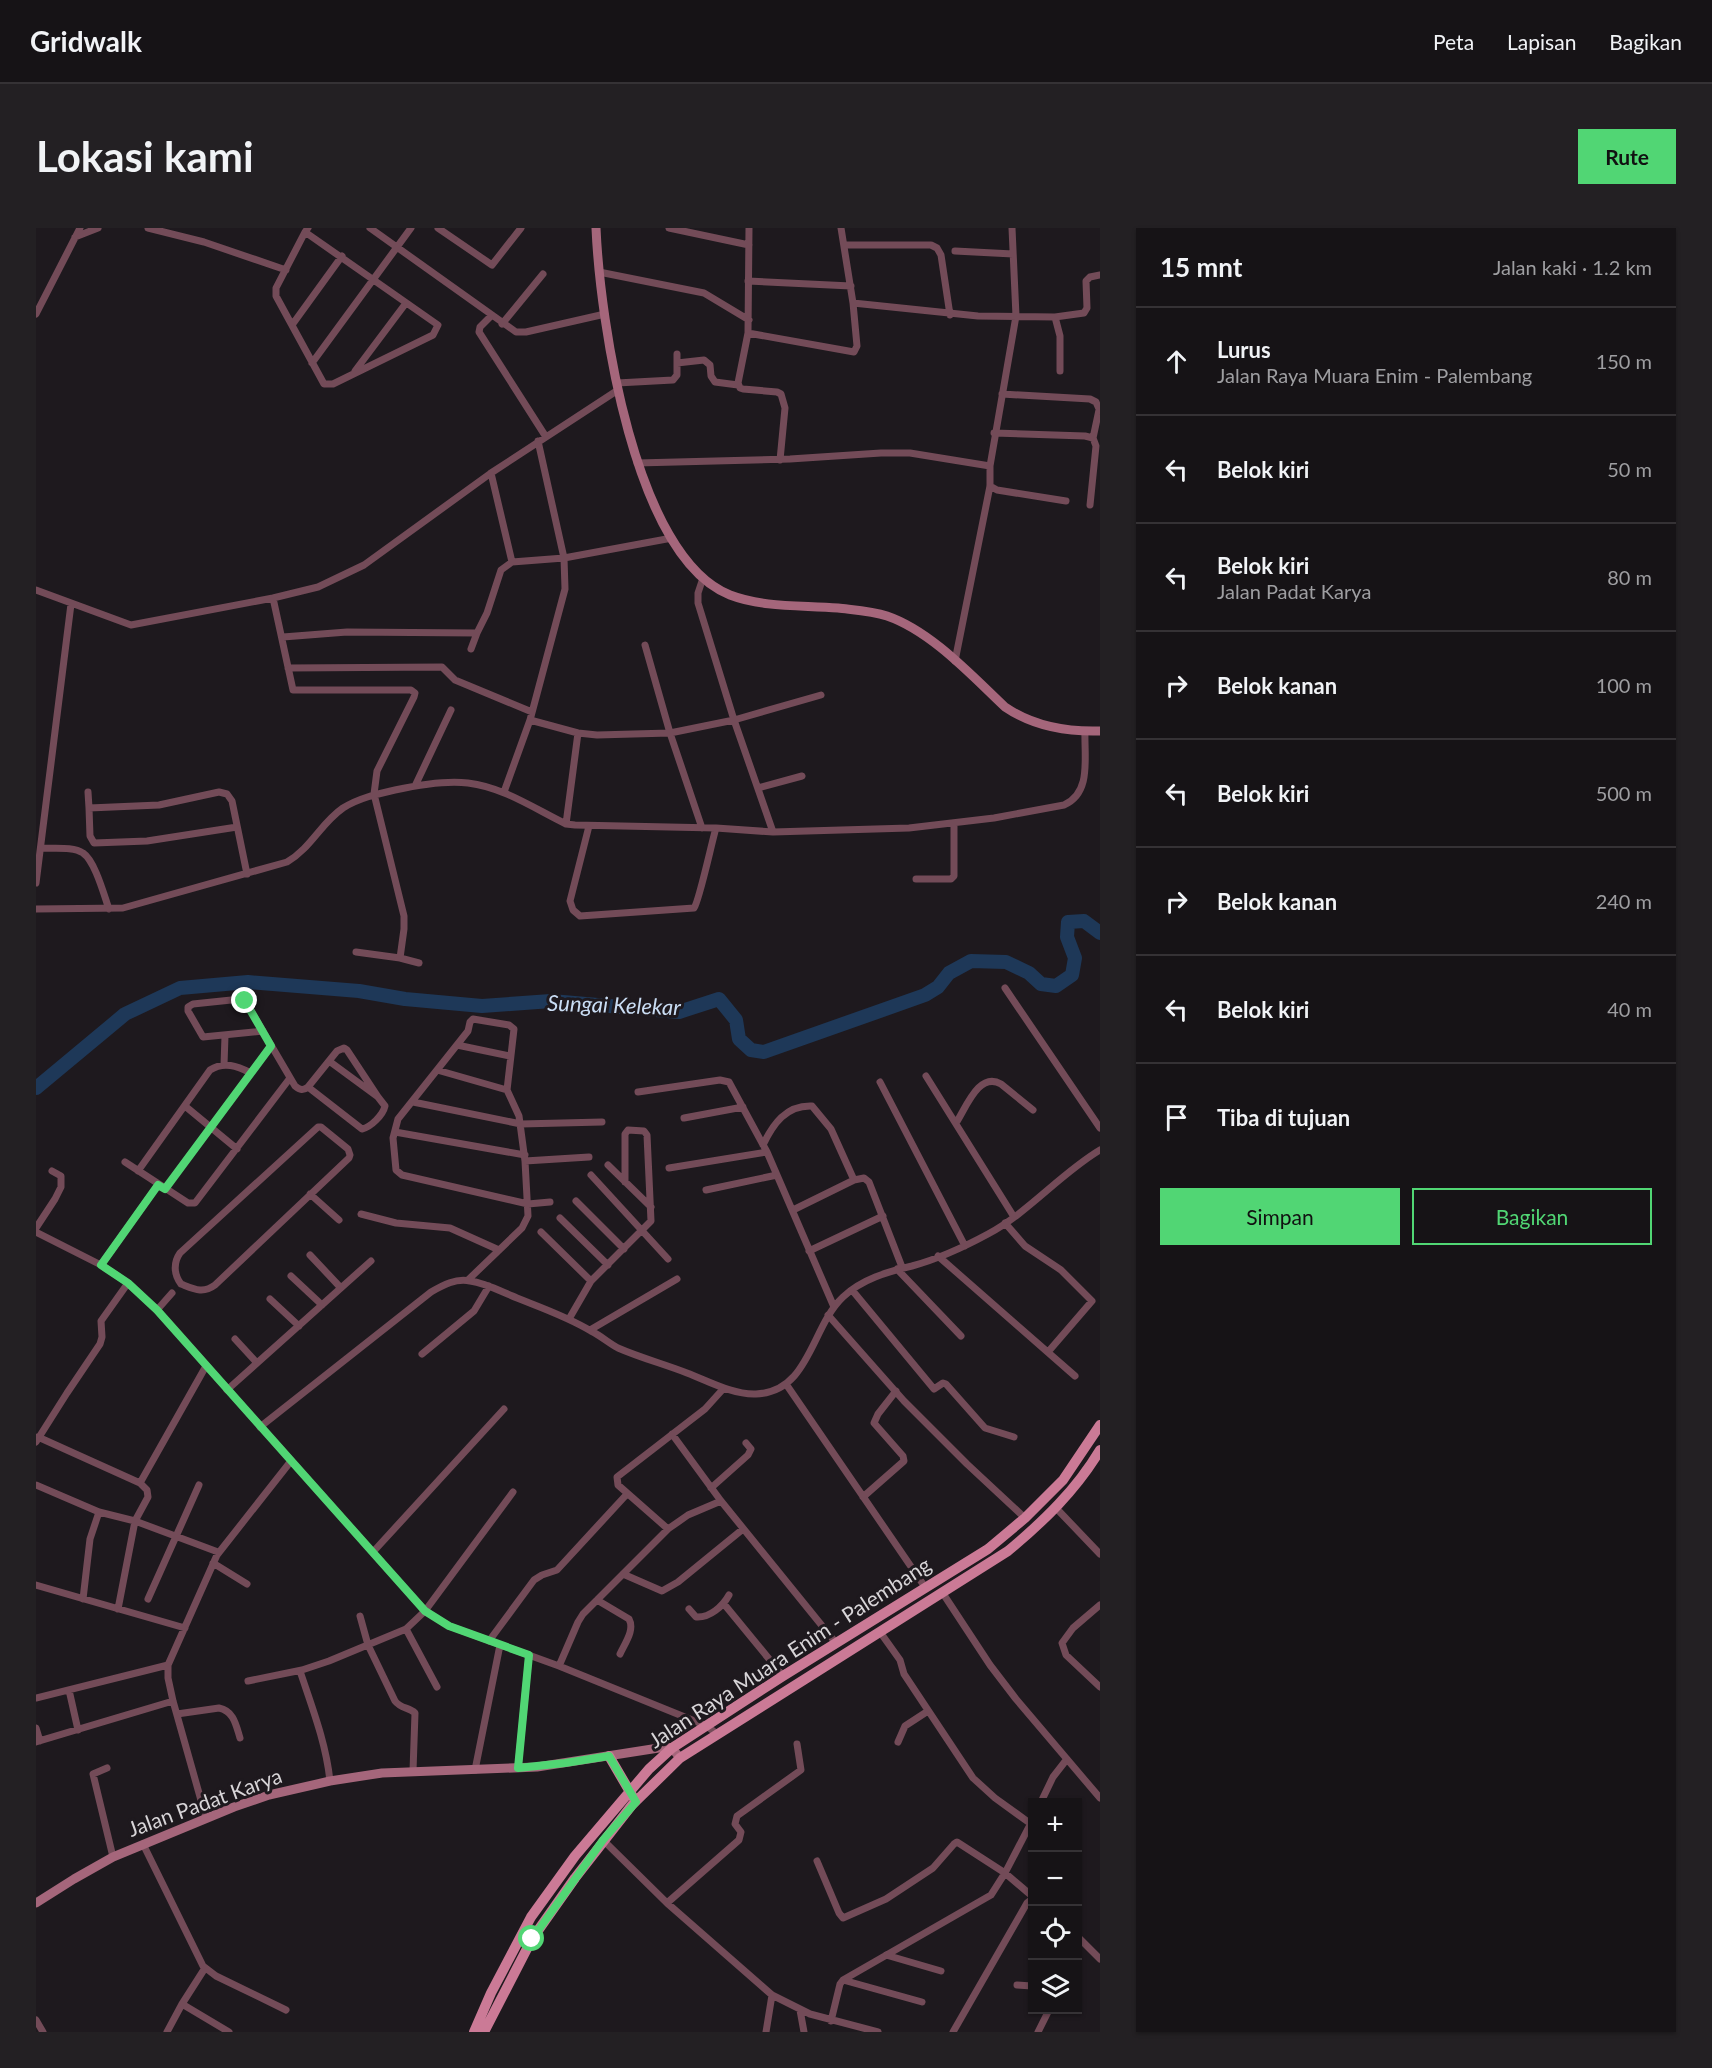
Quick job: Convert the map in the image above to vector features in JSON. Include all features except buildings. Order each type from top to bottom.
[{"type":"main road","name":"Jalan Raya Muara Enim - Palembang","points":[[484,2032],[532,1939],[633,1797],[649,1769],[672,1748],[778,1679],[988,1549],[1025,1518],[1063,1480],[1100,1425]]},
{"type":"main road","name":"Jalan Raya Muara Enim - Palembang","points":[[474,2032],[490,1993],[531,1917],[575,1856],[633,1797],[680,1758],[1008,1551],[1056,1508],[1074,1488],[1100,1450]]},
{"type":"main road","points":[[778,1679],[782,1694]]},
{"type":"main road","points":[[609,1756],[633,1797]]},
{"type":"street","points":[[36,314],[80,228]]},
{"type":"street","points":[[75,237],[98,228]]},
{"type":"street","points":[[148,228],[204,242],[286,270]]},
{"type":"street","points":[[370,228],[502,324],[520,333],[605,314]]},
{"type":"street","points":[[312,363],[411,228]]},
{"type":"street","points":[[438,228],[492,265],[517,230]]},
{"type":"street","points":[[596,228],[599,272],[617,386],[636,463],[650,497],[691,567],[729,595],[754,601],[838,608],[887,616],[928,639],[1019,717],[1055,728],[1100,731]]},
{"type":"street","points":[[669,228],[749,245]]},
{"type":"street","points":[[738,385],[749,320],[749,228]]},
{"type":"street","points":[[748,333],[853,353],[857,346],[853,303],[841,228]]},
{"type":"street","points":[[955,661],[990,486],[994,433],[1016,316],[1012,228]]},
{"type":"street","points":[[307,230],[434,321],[438,325],[437,330],[327,385],[322,381],[276,296],[276,288],[307,230]]},
{"type":"street","points":[[844,244],[931,245],[937,248],[941,255],[950,315]]},
{"type":"street","points":[[955,251],[1013,254]]},
{"type":"street","points":[[292,325],[342,256]]},
{"type":"street","points":[[599,272],[704,293],[749,320]]},
{"type":"street","points":[[502,324],[543,274]]},
{"type":"street","points":[[853,303],[950,315],[1055,317],[1084,313],[1087,308],[1086,281],[1090,277],[1100,275]]},
{"type":"street","points":[[748,281],[850,286]]},
{"type":"street","points":[[354,373],[406,303]]},
{"type":"street","points":[[492,316],[480,327],[479,332],[546,437]]},
{"type":"street","points":[[1055,317],[1060,336],[1060,371]]},
{"type":"street","points":[[36,590],[131,625],[273,598],[324,584],[364,565],[617,386],[673,380],[677,375],[677,354]]},
{"type":"street","points":[[677,363],[704,360],[710,365],[711,376],[715,382],[738,385],[743,389],[781,394],[785,408],[780,460]]},
{"type":"street","points":[[1002,394],[1090,399],[1095,402],[1100,410],[1093,438],[1096,446],[1096,485],[1090,505]]},
{"type":"street","points":[[994,433],[1093,438]]},
{"type":"street","points":[[504,792],[530,720],[564,596],[564,558],[538,441]]},
{"type":"street","points":[[636,463],[780,460],[910,453],[990,466]]},
{"type":"street","points":[[491,473],[513,562]]},
{"type":"street","points":[[990,486],[997,490],[1066,501]]},
{"type":"street","points":[[471,649],[488,613],[501,570],[513,562],[564,558],[672,538]]},
{"type":"street","points":[[703,578],[698,593],[698,603],[734,720],[773,832]]},
{"type":"street","points":[[273,598],[292,688],[295,691],[411,690],[415,693],[377,771],[374,794],[404,916],[400,958]]},
{"type":"street","points":[[36,883],[71,604]]},
{"type":"street","points":[[283,637],[347,632],[477,633]]},
{"type":"street","points":[[645,645],[670,733],[702,828]]},
{"type":"street","points":[[288,668],[442,667],[455,680],[532,712]]},
{"type":"street","points":[[530,720],[578,733],[597,735],[670,733],[734,720],[821,695]]},
{"type":"street","points":[[415,786],[451,710]]},
{"type":"street","points":[[36,909],[123,908],[287,862],[309,846],[325,824],[341,809],[374,794],[415,786],[468,783],[504,792],[566,824],[773,832],[909,828],[1064,805],[1073,801],[1080,793],[1084,783],[1085,731]]},
{"type":"street","points":[[566,824],[578,733]]},
{"type":"street","points":[[758,788],[802,776]]},
{"type":"street","points":[[88,792],[90,836],[94,843],[147,841],[237,826]]},
{"type":"street","points":[[90,808],[159,806],[225,793],[231,798],[248,874]]},
{"type":"street","points":[[916,879],[951,879],[954,876],[954,823]]},
{"type":"street","points":[[589,826],[570,901],[573,910],[580,916],[694,908],[698,902],[716,828]]},
{"type":"street","points":[[41,848],[75,850],[83,853],[93,868],[109,909]]},
{"type":"street","points":[[356,952],[419,963]]},
{"type":"street","points":[[1005,988],[1100,1128]]},
{"type":"street","points":[[263,1031],[203,1037],[188,1007],[193,1004],[242,999],[247,1004],[299,1090],[308,1087],[340,1048],[347,1050],[385,1106],[383,1112],[369,1127],[362,1129],[308,1087]]},
{"type":"street","points":[[468,1280],[526,1222],[528,1204],[519,1116],[507,1090],[514,1029],[509,1025],[473,1019],[468,1031],[413,1102],[399,1116],[395,1132],[395,1167],[398,1173],[528,1204],[550,1202]]},
{"type":"street","points":[[224,1065],[225,1036]]},
{"type":"street","points":[[457,1045],[510,1056]]},
{"type":"street","points":[[165,1189],[271,1046]]},
{"type":"street","points":[[329,1061],[378,1097]]},
{"type":"street","points":[[138,1171],[210,1070],[224,1065],[236,1066],[251,1073]]},
{"type":"street","points":[[437,1070],[507,1090]]},
{"type":"street","points":[[926,1076],[1014,1217]]},
{"type":"street","points":[[125,1162],[188,1203],[195,1203],[290,1078]]},
{"type":"street","points":[[638,1092],[725,1080],[732,1085],[765,1148],[834,1307]]},
{"type":"street","points":[[956,1123],[979,1088],[987,1082],[997,1081],[1002,1084],[1033,1110]]},
{"type":"street","points":[[880,1083],[965,1246]]},
{"type":"street","points":[[413,1102],[520,1124],[602,1122]]},
{"type":"street","points":[[184,1106],[212,1126],[237,1149]]},
{"type":"street","points":[[765,1148],[778,1119],[806,1106],[812,1106],[831,1129],[854,1180]]},
{"type":"street","points":[[684,1118],[743,1107]]},
{"type":"street","points":[[157,1310],[177,1289],[175,1262],[180,1253],[319,1127],[348,1149],[350,1155],[210,1288],[198,1291],[177,1289]]},
{"type":"street","points":[[569,1319],[591,1281],[651,1221],[648,1135],[644,1131],[628,1130],[625,1134],[625,1182]]},
{"type":"street","points":[[395,1132],[525,1158],[589,1157]]},
{"type":"street","points":[[669,1168],[765,1148]]},
{"type":"street","points":[[260,1427],[431,1292],[454,1281],[468,1280],[489,1286],[569,1319],[620,1348],[724,1388],[756,1394],[772,1391],[786,1384],[798,1373],[828,1315],[852,1290],[874,1277],[912,1266],[965,1246],[1014,1217],[1053,1184],[1100,1150]]},
{"type":"street","points":[[608,1165],[651,1207]]},
{"type":"street","points":[[52,1171],[61,1176],[62,1187],[36,1230],[101,1265],[128,1283],[157,1310],[425,1611],[449,1626],[559,1666],[707,1726],[719,1735]]},
{"type":"street","points":[[591,1175],[668,1259]]},
{"type":"street","points":[[706,1190],[777,1175]]},
{"type":"street","points":[[793,1210],[854,1180],[861,1178],[867,1180],[883,1216],[900,1268],[961,1336]]},
{"type":"street","points":[[101,1265],[158,1185]]},
{"type":"street","points":[[310,1194],[339,1220]]},
{"type":"street","points":[[576,1201],[624,1249]]},
{"type":"street","points":[[361,1214],[396,1223],[450,1228],[499,1250]]},
{"type":"street","points":[[809,1251],[883,1216]]},
{"type":"street","points":[[560,1218],[608,1265]]},
{"type":"street","points":[[1005,1223],[1025,1246],[1061,1270],[1092,1300],[1048,1352]]},
{"type":"street","points":[[541,1232],[591,1281]]},
{"type":"street","points":[[310,1255],[341,1288]]},
{"type":"street","points":[[938,1256],[1075,1376]]},
{"type":"street","points":[[227,1390],[371,1261]]},
{"type":"street","points":[[291,1276],[322,1305]]},
{"type":"street","points":[[590,1330],[677,1279]]},
{"type":"street","points":[[118,1609],[135,1521],[148,1497],[147,1490],[140,1483],[37,1440],[100,1344],[101,1321],[128,1283]]},
{"type":"street","points":[[422,1354],[474,1311],[489,1286]]},
{"type":"street","points":[[852,1290],[934,1389],[946,1384],[985,1428],[1014,1437]]},
{"type":"street","points":[[270,1299],[299,1326]]},
{"type":"street","points":[[828,1315],[896,1391],[967,1464],[1025,1518]]},
{"type":"street","points":[[236,1339],[257,1363]]},
{"type":"street","points":[[140,1483],[206,1366]]},
{"type":"street","points":[[786,1384],[926,1587]]},
{"type":"street","points":[[668,1529],[618,1485],[617,1477],[705,1409],[724,1388]]},
{"type":"street","points":[[863,1497],[904,1461],[903,1456],[874,1423],[878,1414],[896,1391]]},
{"type":"street","points":[[373,1552],[504,1409]]},
{"type":"street","points":[[672,1434],[721,1501],[836,1643]]},
{"type":"street","points":[[711,1488],[748,1455],[751,1449],[746,1443]]},
{"type":"street","points":[[206,1818],[173,1701],[168,1665],[219,1552],[291,1461]]},
{"type":"street","points":[[36,1485],[99,1512],[135,1521],[219,1552]]},
{"type":"street","points":[[148,1599],[174,1536],[199,1485]]},
{"type":"street","points":[[248,1681],[300,1671],[406,1629],[425,1611],[513,1492]]},
{"type":"street","points":[[489,1641],[534,1580],[557,1570],[627,1494]]},
{"type":"street","points":[[559,1666],[578,1622],[597,1600],[668,1529],[688,1515],[721,1501]]},
{"type":"street","points":[[1056,1508],[1100,1554]]},
{"type":"street","points":[[83,1599],[90,1539],[99,1512]]},
{"type":"street","points":[[623,1574],[662,1592],[678,1582],[743,1529]]},
{"type":"street","points":[[213,1563],[247,1584]]},
{"type":"street","points":[[36,1585],[184,1628]]},
{"type":"street","points":[[942,1592],[990,1665],[1045,1736],[1100,1798]]},
{"type":"street","points":[[688,1609],[696,1617],[701,1617],[724,1604],[729,1595]]},
{"type":"street","points":[[597,1600],[630,1619],[632,1628],[620,1654]]},
{"type":"street","points":[[724,1604],[778,1679]]},
{"type":"street","points":[[1100,1605],[1069,1633],[1062,1643],[1066,1654],[1100,1687]]},
{"type":"street","points":[[360,1616],[368,1645],[398,1705],[415,1713],[413,1771]]},
{"type":"street","points":[[406,1629],[437,1687]]},
{"type":"street","points":[[880,1632],[900,1660],[904,1674],[973,1778],[1028,1825]]},
{"type":"street","points":[[475,1770],[500,1645]]},
{"type":"street","points":[[518,1768],[529,1655]]},
{"type":"street","points":[[36,1698],[168,1665]]},
{"type":"street","points":[[300,1671],[316,1717],[328,1763],[330,1781]]},
{"type":"street","points":[[69,1690],[78,1730]]},
{"type":"street","points":[[36,1728],[38,1742],[173,1701]]},
{"type":"street","points":[[177,1714],[226,1709],[231,1714],[240,1737]]},
{"type":"street","points":[[898,1742],[906,1726],[928,1711]]},
{"type":"street","points":[[667,1903],[739,1840],[741,1832],[734,1820],[737,1816],[801,1770],[797,1744]]},
{"type":"street","points":[[672,1748],[680,1758]]},
{"type":"street","name":"Jalan Padat Karya","points":[[36,1903],[113,1857],[142,1844],[251,1801],[330,1781],[382,1773],[518,1768],[565,1763],[647,1749],[672,1748]]},
{"type":"street","points":[[1043,1798],[1053,1777],[1067,1759]]},
{"type":"street","points":[[106,1768],[95,1772],[94,1776],[113,1857]]},
{"type":"street","points":[[831,2020],[843,1980],[988,1898],[1028,1832]]},
{"type":"street","points":[[603,1840],[667,1903],[772,1995],[800,2010],[858,2030],[878,2032]]},
{"type":"street","points":[[817,1861],[843,1918],[886,1899],[924,1874],[938,1863],[957,1842],[1005,1873],[1028,1893]]},
{"type":"street","points":[[142,1844],[205,1968],[216,1976],[286,2010]]},
{"type":"street","points":[[953,2032],[1028,1903]]},
{"type":"street","points":[[1082,1941],[1100,1959]]},
{"type":"street","points":[[886,1955],[941,1971]]},
{"type":"street","points":[[167,2032],[205,1968]]},
{"type":"street","points":[[843,1980],[922,2002]]},
{"type":"street","points":[[1017,1984],[1028,1985]]},
{"type":"street","points":[[766,2032],[772,1995]]},
{"type":"street","points":[[182,2004],[230,2032]]},
{"type":"street","points":[[800,2010],[804,2032]]},
{"type":"street","points":[[1038,2032],[1047,2014]]},
{"type":"street","points":[[36,2020],[43,2032]]},
{"type":"street","points":[[842,2023],[844,2032]]},
{"type":"waterway","name":"Sungai Kelekar","points":[[36,1088],[125,1014],[180,988],[248,982],[359,991],[405,999],[482,1006],[551,1001],[679,1012],[719,999],[736,1020],[739,1039],[751,1050],[764,1052],[925,995],[938,987],[949,973],[971,961],[1006,962],[1029,973],[1041,984],[1056,986],[1072,975],[1075,958],[1067,937],[1068,922],[1084,921],[1100,933]]},
{"type":"route","points":[[245,1001],[271,1046],[165,1189],[158,1185],[101,1265],[128,1283],[157,1310],[425,1611],[449,1626],[529,1655],[518,1768],[609,1756],[636,1802],[603,1840],[532,1939]]}]
